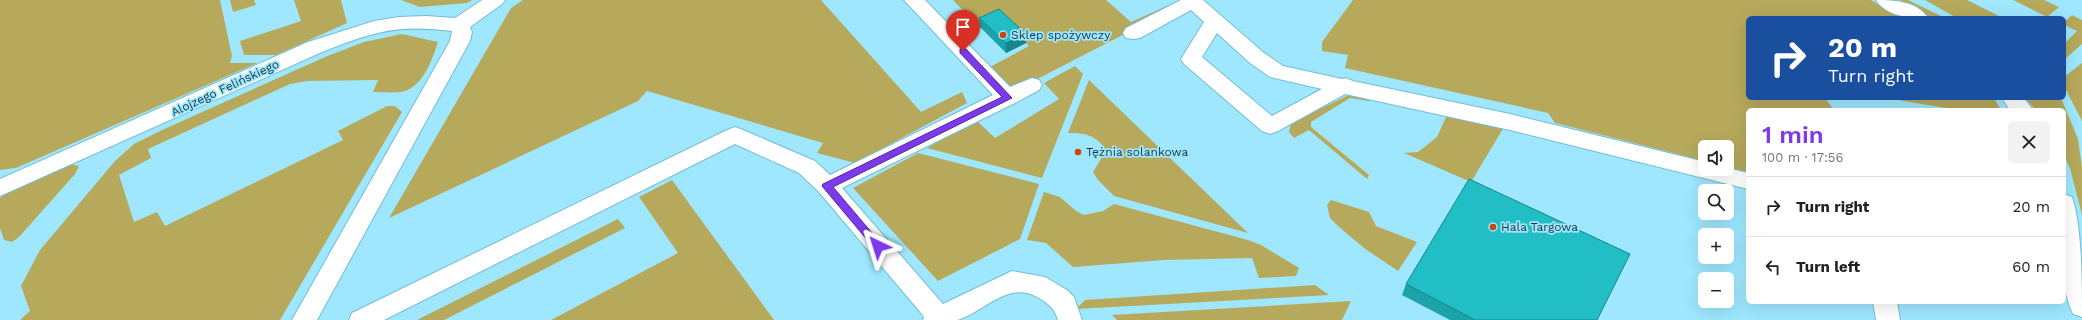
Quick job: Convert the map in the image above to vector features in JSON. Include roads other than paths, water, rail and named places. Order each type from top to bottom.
[{"type":"street","points":[[304,320],[460,41],[462,32],[459,25],[495,0]]},
{"type":"street","points":[[914,0],[1008,98]]},
{"type":"street","points":[[1886,0],[1914,16]]},
{"type":"street","points":[[1133,33],[1191,1],[1277,72],[1510,122],[1746,181]]},
{"type":"street","points":[[1215,21],[1191,58],[1270,126],[1345,86]]},
{"type":"street","name":"Alojzego Felińskiego","points":[[0,188],[315,47],[374,27],[399,23],[426,22],[459,25]]},
{"type":"street","points":[[826,186],[1032,85]]},
{"type":"street","points":[[2014,100],[2020,108]]},
{"type":"street","points":[[361,320],[735,135],[807,167],[826,186],[937,319],[1012,281],[1036,284],[1058,297],[1065,304],[1070,320]]},
{"type":"street","points":[[2066,215],[2082,307]]},
{"type":"street","points":[[1885,304],[1888,320]]},
{"type":"place","name":"Sklep spożywczy","points":[[1003,35]]},
{"type":"place","name":"Tężnia solankowa","points":[[1078,152]]},
{"type":"place","name":"Hala Targowa","points":[[1493,227]]}]
